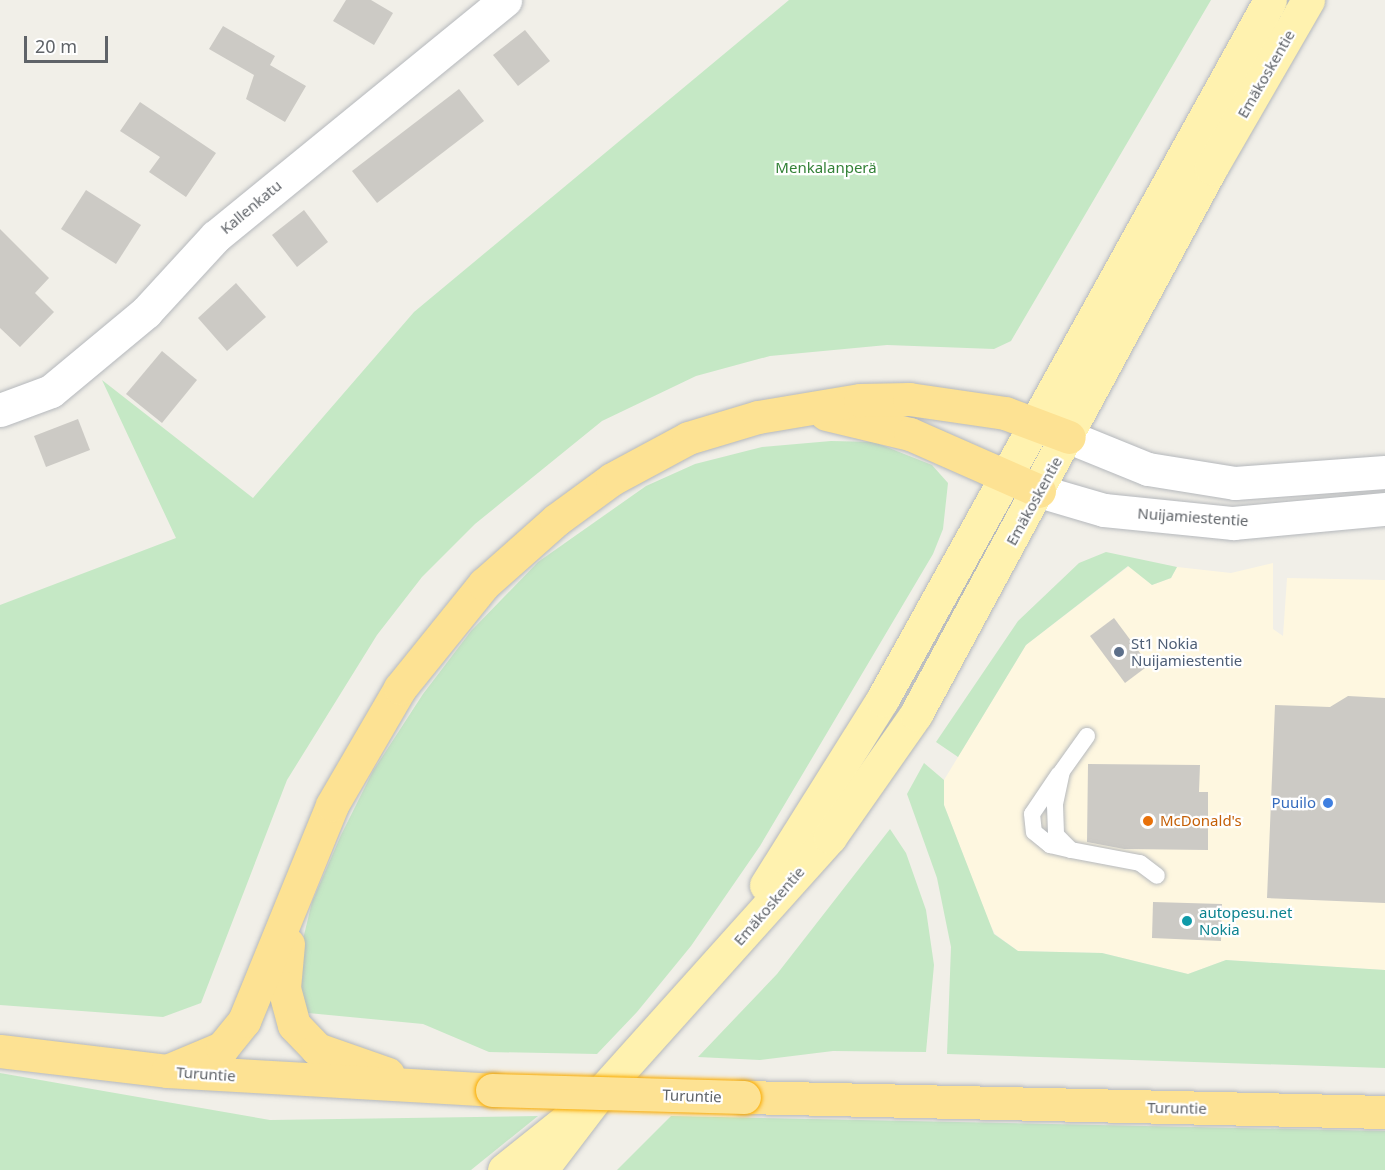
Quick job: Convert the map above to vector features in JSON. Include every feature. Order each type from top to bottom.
[{"type":"highway","points":[[167,1071],[204,1059],[234,1035],[261,985],[332,805],[365,744],[400,688],[484,584],[556,520],[650,456],[688,438],[758,417],[860,400],[909,399],[1005,413],[1069,437]]},
{"type":"highway","points":[[807,410],[910,434],[1005,478],[1039,491]]},
{"type":"highway","points":[[295,895],[284,988],[294,1025],[318,1049],[336,1058],[433,1088]]},
{"type":"highway","name":"Turuntie","points":[[0,1051],[167,1071],[433,1088],[1385,1112]]},
{"type":"main road","name":"Kallenkatu","points":[[0,410],[51,391],[146,312],[216,236],[505,0]]},
{"type":"main road","name":"Emäkoskentie","points":[[713,970],[882,700],[1033,423],[1270,0]]},
{"type":"main road","name":"Emäkoskentie","points":[[541,1170],[595,1099],[830,837],[916,714],[1069,437],[1211,168],[1308,0]]},
{"type":"main road","points":[[1069,437],[1148,469],[1235,483],[1385,472]]},
{"type":"main road","name":"Nuijamiestentie","points":[[1039,491],[1104,510],[1233,523],[1385,509]]},
{"type":"main road","name":"Emäkoskentie","points":[[504,1170],[595,1099]]},
{"type":"lane","points":[[1087,736],[1032,814],[1034,832],[1050,845],[1140,863],[1157,876]]},
{"type":"lane","points":[[1062,771],[1055,805],[1056,835],[1071,850]]},
{"type":"shaded area","points":[[1273,563],[1273,629],[1283,636],[1287,578],[1385,580],[1385,970],[1226,960],[1188,974],[1102,953],[1018,951],[995,934],[989,922],[944,805],[944,780],[1026,645],[1129,566],[1152,585],[1171,578],[1177,567],[1231,573]]},
{"type":"green space","name":"Menkalanperä","points":[[789,0],[1211,0],[1011,341],[994,349],[887,345],[770,356],[696,376],[602,421],[475,524],[422,577],[377,635],[287,780],[201,1003],[163,1017],[0,1005],[0,605],[176,538],[102,380],[253,498],[414,312]]},
{"type":"green space","points":[[831,441],[874,442],[932,465],[948,483],[943,529],[933,554],[760,846],[691,946],[637,1012],[597,1054],[489,1052],[423,1024],[308,1013],[300,999],[297,964],[312,902],[341,835],[373,771],[423,694],[471,631],[538,562],[646,486],[695,464],[762,447]]},
{"type":"green space","points":[[1106,552],[1177,567],[1171,578],[1152,585],[1128,566],[1026,645],[958,757],[936,742],[1018,621],[1079,563]]},
{"type":"green space","points":[[924,763],[944,780],[944,805],[994,934],[1018,951],[1102,953],[1188,974],[1226,960],[1385,970],[1385,1068],[947,1054],[951,947],[937,878],[907,794]]},
{"type":"green space","points":[[890,829],[906,853],[926,910],[934,965],[926,1052],[833,1051],[760,1060],[698,1057],[777,974]]},
{"type":"green space","points":[[0,1073],[270,1120],[538,1116],[471,1170],[0,1170]]},
{"type":"green space","points":[[671,1116],[1385,1131],[1385,1170],[617,1170]]},
{"type":"building","points":[[346,0],[371,0],[393,13],[374,45],[333,21]]},
{"type":"building","points":[[223,26],[275,56],[270,65],[306,86],[285,122],[246,99],[254,75],[209,49]]},
{"type":"building","points":[[525,30],[550,61],[518,86],[493,55]]},
{"type":"building","points":[[459,89],[484,121],[377,203],[352,171]]},
{"type":"building","points":[[140,102],[216,153],[186,197],[149,172],[160,157],[120,131]]},
{"type":"building","points":[[86,190],[141,225],[116,264],[61,229]]},
{"type":"building","points":[[304,210],[328,242],[297,267],[272,235]]},
{"type":"building","points":[[0,229],[49,278],[35,293],[54,312],[20,347],[0,328]]},
{"type":"building","points":[[236,283],[266,317],[227,351],[198,318]]},
{"type":"building","points":[[162,351],[197,380],[162,423],[126,394]]},
{"type":"building","points":[[78,419],[90,450],[46,467],[34,436]]},
{"type":"building","points":[[1114,618],[1149,665],[1125,683],[1090,636]]},
{"type":"building","name":"Puuilo","points":[[1348,696],[1385,698],[1385,903],[1267,898],[1275,705],[1330,707]]},
{"type":"building","name":"McDonald's","points":[[1088,764],[1200,765],[1199,792],[1208,792],[1208,850],[1124,849],[1087,842]]},
{"type":"building","name":"autopesu.net Nokia","points":[[1153,902],[1222,904],[1221,941],[1152,938]]},
{"type":"place","name":"St1 Nokia Nuijamiestentie","points":[[1119,652]]},
{"type":"place","name":"Puuilo","points":[[1328,803]]},
{"type":"place","name":"McDonald's","points":[[1148,821]]},
{"type":"place","name":"autopesu.net Nokia","points":[[1187,921]]}]
